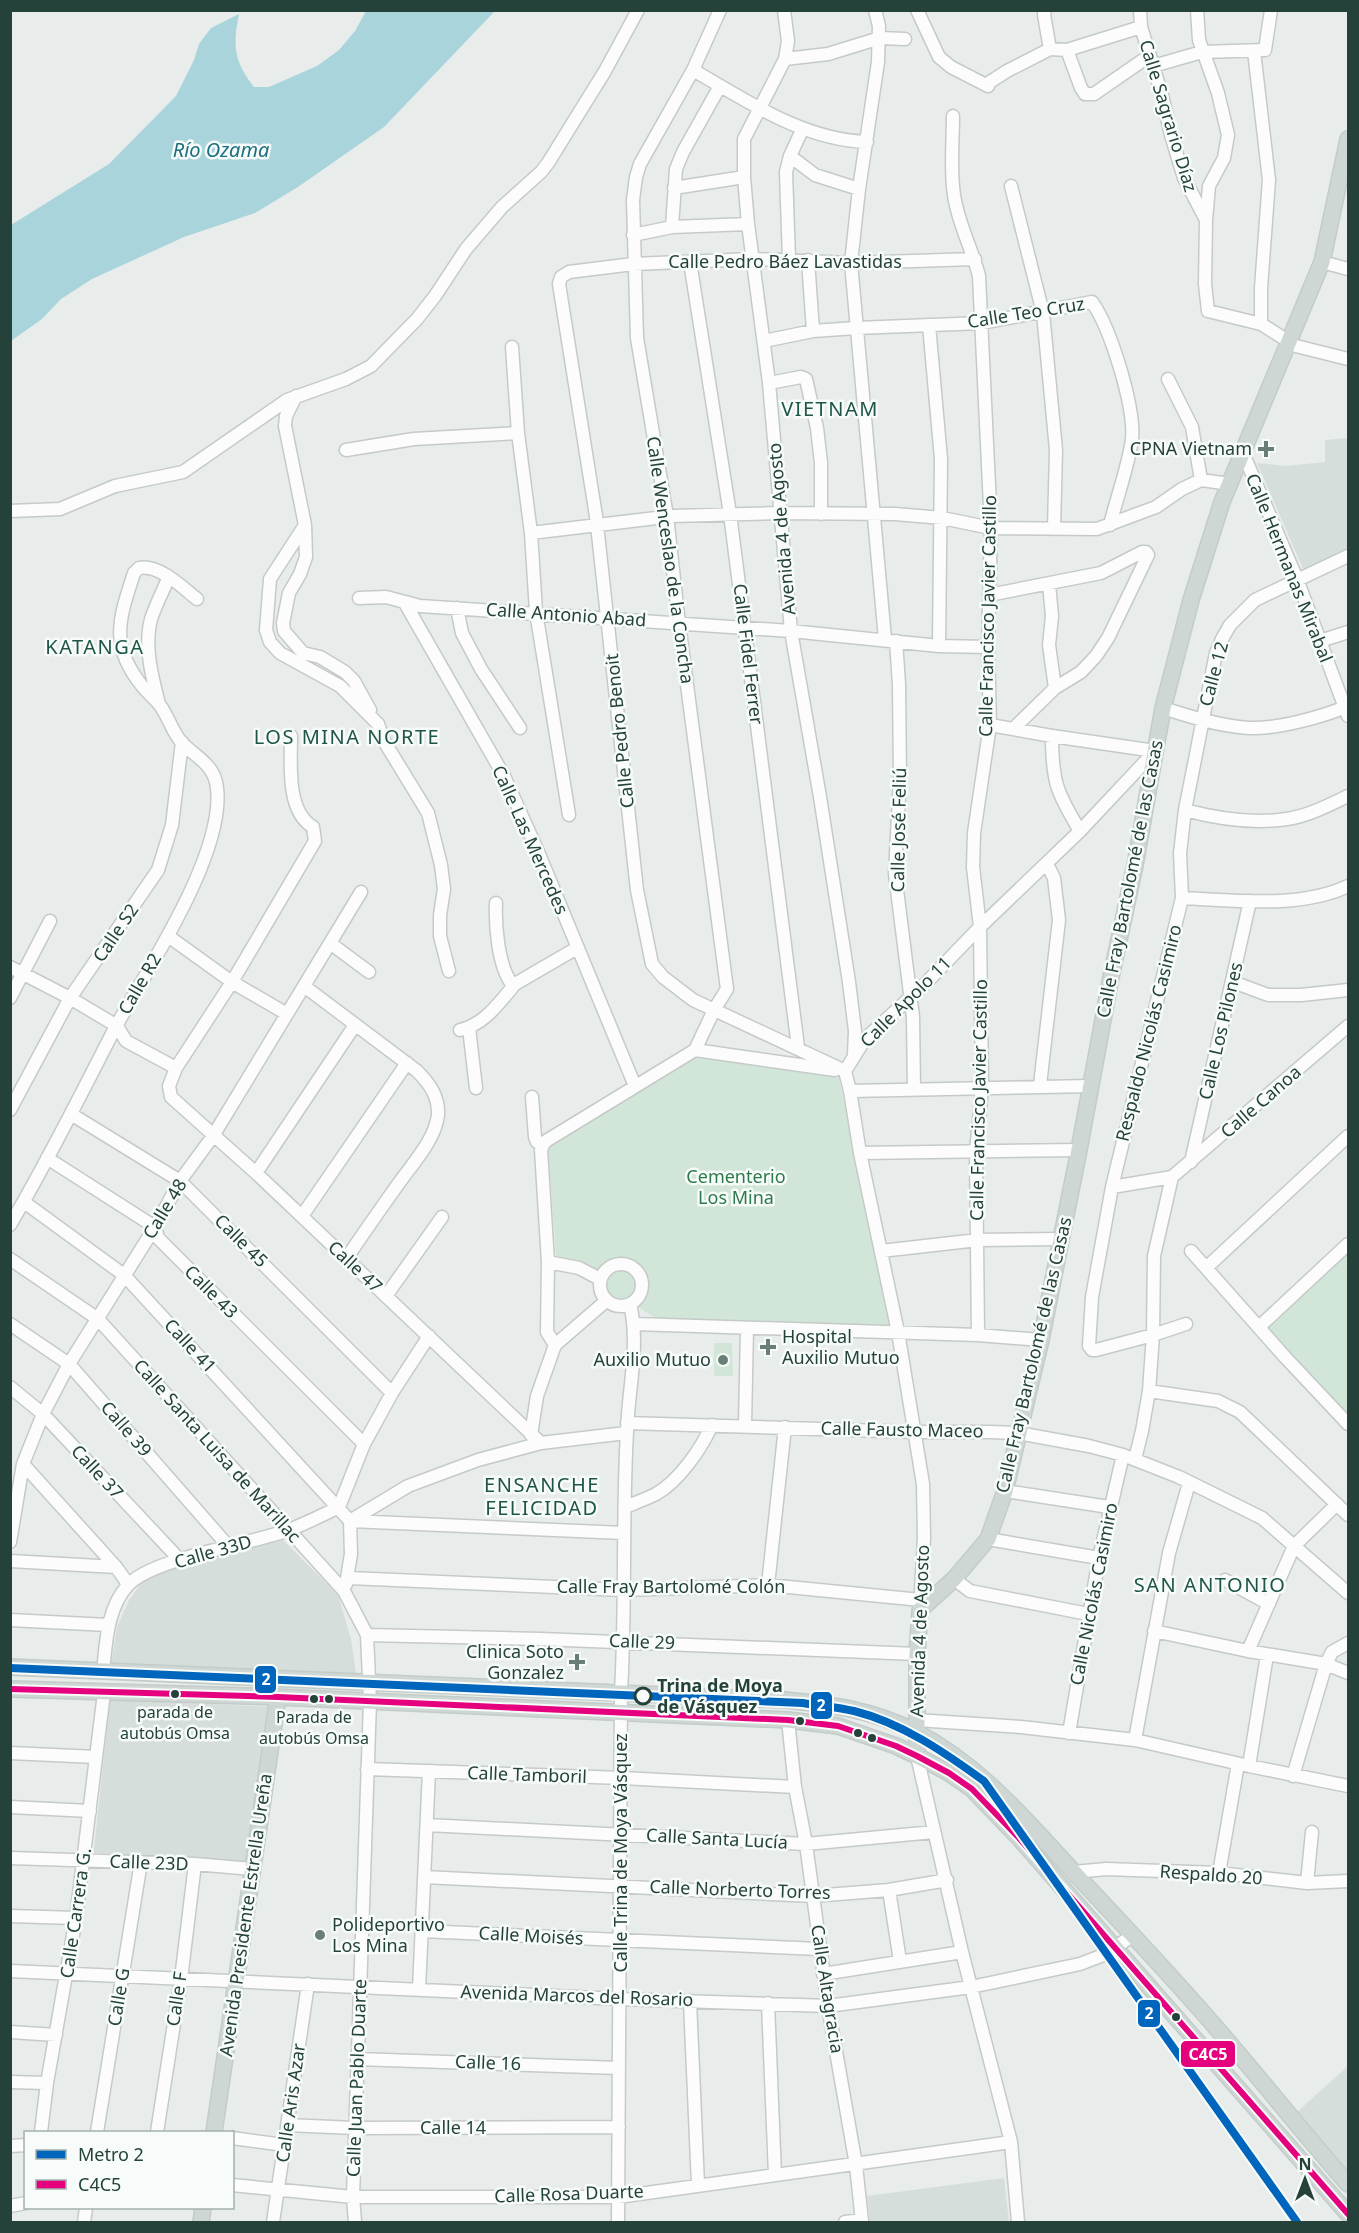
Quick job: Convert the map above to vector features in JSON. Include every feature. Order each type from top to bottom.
[{"type":"main road","name":"Calle Fray Bartolomé de las Casas","points":[[920,1605],[954,1579],[988,1539],[1005,1491],[1041,1340],[1110,982],[1136,866],[1163,708],[1191,600],[1230,484],[1322,262],[1344,178],[1348,139]]},
{"type":"main road","name":"Avenida 4 de Agosto","points":[[917,1756],[917,1654],[920,1605]]},
{"type":"main road","points":[[10,1667],[621,1692],[822,1703],[858,1709],[916,1726],[996,1789],[1133,1935],[1224,2037],[1348,2184]]},
{"type":"main road","points":[[10,1689],[278,1697],[788,1720],[838,1726],[896,1746],[949,1773],[972,1789],[1019,1838],[1348,2214]]},
{"type":"main road","name":"Avenida Presidente Estrella Ureña","points":[[214,2131],[278,1697]]},
{"type":"street","points":[[10,511],[60,509],[115,486],[183,472],[192,468],[279,405],[296,396],[360,373],[371,366],[401,337],[435,297],[466,249],[502,207],[548,163],[605,71],[638,10]]},
{"type":"street","name":"Calle Wenceslao de la Concha","points":[[695,1050],[727,989],[679,624],[668,516],[637,338],[633,264],[633,200],[640,164],[693,70],[720,10]]},
{"type":"street","name":"Avenida 4 de Agosto","points":[[784,10],[788,41],[785,59],[744,139],[744,177],[769,382],[791,631],[849,982],[855,1031],[854,1054]]},
{"type":"street","name":"Calle José Feliú","points":[[875,10],[880,38],[851,263],[873,514],[899,684],[900,776],[896,874],[912,1017],[915,1090]]},
{"type":"street","points":[[917,10],[939,57],[951,67],[988,86],[990,82],[1007,71],[1050,49],[1067,51],[1140,27]]},
{"type":"street","points":[[1045,10],[1050,49]]},
{"type":"street","name":"Calle Sagrario Díaz","points":[[1140,10],[1140,27],[1184,178],[1206,220],[1205,284],[1208,311],[1261,324],[1289,340]]},
{"type":"street","points":[[1197,10],[1199,40],[1218,93],[1228,135],[1224,158],[1209,186],[1206,220]]},
{"type":"street","points":[[1067,51],[1081,88],[1085,93],[1090,94],[1151,61],[1202,52],[1265,51],[1271,10]]},
{"type":"street","points":[[785,59],[828,54],[880,38],[905,39]]},
{"type":"street","points":[[1254,51],[1269,180],[1261,288],[1261,324]]},
{"type":"street","points":[[693,70],[802,129],[839,139],[867,142]]},
{"type":"street","points":[[672,227],[676,169],[682,152],[720,86]]},
{"type":"street","name":"Calle Francisco Javier Castillo","points":[[953,116],[954,195],[962,232],[975,259],[979,276],[991,528],[988,647],[990,725],[974,833],[973,867],[980,927],[981,1088],[976,1152],[978,1335]]},
{"type":"street","points":[[789,259],[786,172],[790,156],[802,129]]},
{"type":"street","points":[[790,156],[815,175],[836,184],[859,189]]},
{"type":"street","points":[[674,188],[744,177]]},
{"type":"street","points":[[1011,186],[1043,313],[1056,450],[1054,529]]},
{"type":"street","points":[[633,234],[672,227],[748,224]]},
{"type":"street","name":"Calle Pedro Báez Lavastidas","points":[[561,277],[569,272],[633,264],[753,259],[851,263],[975,259]]},
{"type":"street","points":[[808,260],[813,331]]},
{"type":"street","name":"Calle Fidel Ferrer","points":[[690,262],[730,514],[798,1047]]},
{"type":"street","points":[[1322,262],[1348,269]]},
{"type":"street","name":"Calle Pedro Benoit","points":[[561,277],[559,284],[608,618],[637,890],[652,964],[663,977],[693,1000],[798,1047],[845,1071]]},
{"type":"street","name":"Calle Teo Cruz","points":[[764,341],[813,331],[982,323],[1092,302],[1116,357],[1131,409],[1132,441],[1110,525]]},
{"type":"street","points":[[929,325],[941,459],[939,646]]},
{"type":"street","points":[[1289,340],[1304,349],[1348,359]]},
{"type":"street","points":[[512,346],[518,433],[531,533],[536,612],[569,815]]},
{"type":"street","points":[[769,382],[801,377],[806,379],[817,428],[821,514]]},
{"type":"street","points":[[1168,379],[1192,427],[1201,480]]},
{"type":"street","points":[[296,396],[286,416],[285,426],[305,525],[306,557],[300,574],[289,593],[283,623],[284,631],[303,653],[320,657],[345,672],[354,681],[378,724],[384,741],[428,813],[442,873],[444,889],[440,936],[449,971]]},
{"type":"street","points":[[346,450],[414,439],[518,433]]},
{"type":"street","name":"Calle Hermanas Mirabal","points":[[1243,453],[1297,579],[1347,710]]},
{"type":"street","points":[[531,533],[668,516],[781,513],[873,514],[942,518],[991,528],[1097,529],[1156,507],[1182,489],[1201,480],[1230,484]]},
{"type":"street","points":[[305,525],[270,579],[266,630],[270,642],[280,653],[340,686],[378,724]]},
{"type":"street","points":[[989,595],[1101,573],[1143,552],[1148,555],[1108,638],[1096,656],[1081,672],[1055,688],[1014,728]]},
{"type":"street","name":"Calle 12","points":[[1202,720],[1216,653],[1230,625],[1255,600],[1348,556]]},
{"type":"street","points":[[160,705],[144,689],[128,665],[120,640],[120,614],[134,573],[139,568],[147,567],[169,577],[196,599]]},
{"type":"street","points":[[160,705],[150,664],[149,633],[151,618],[169,577]]},
{"type":"street","points":[[1049,584],[1052,616],[1049,645],[1055,688]]},
{"type":"street","name":"Calle Antonio Abad","points":[[359,598],[386,597],[405,603],[457,608],[791,631],[939,646],[988,647]]},
{"type":"street","name":"Calle Las Mercedes","points":[[405,603],[504,776],[539,854],[635,1086]]},
{"type":"street","points":[[457,608],[462,633],[481,669],[520,728]]},
{"type":"street","points":[[1320,641],[1348,632]]},
{"type":"street","name":"Calle R2","points":[[10,1225],[168,936],[208,850],[217,804],[218,789],[215,778],[198,755],[182,742],[160,705]]},
{"type":"street","points":[[1163,708],[1202,720],[1250,728],[1303,720],[1347,710]]},
{"type":"street","name":"Respaldo Nicolás Casimiro","points":[[1153,1335],[1096,1350],[1092,1350],[1089,1346],[1092,1297],[1112,1187],[1182,898],[1180,853],[1185,810],[1202,720]]},
{"type":"street","points":[[990,725],[1155,751]]},
{"type":"street","points":[[10,967],[70,998],[117,1026],[126,1041],[176,1068],[232,982],[315,841],[313,827],[299,815],[290,775],[291,736]]},
{"type":"street","points":[[1052,736],[1052,764],[1056,787],[1080,831]]},
{"type":"street","name":"Calle S2","points":[[10,1110],[70,998],[158,870],[175,813],[182,742]]},
{"type":"street","name":"Calle Apolo 11","points":[[845,1071],[865,1039],[1047,864],[1155,751]]},
{"type":"street","points":[[1185,810],[1219,819],[1258,821],[1288,819],[1314,811],[1348,796]]},
{"type":"street","points":[[1040,1085],[1059,920],[1054,878],[1047,864]]},
{"type":"street","points":[[1182,898],[1250,901],[1309,899],[1348,886]]},
{"type":"street","name":"Calle 48","points":[[10,1542],[23,1464],[43,1414],[69,1364],[155,1227],[180,1181],[213,1136],[361,892]]},
{"type":"street","name":"Calle Los Pilones","points":[[1191,1162],[1250,901]]},
{"type":"street","points":[[496,903],[501,954],[510,982],[515,984]]},
{"type":"street","points":[[10,998],[50,921]]},
{"type":"street","points":[[168,936],[232,982],[287,1014]]},
{"type":"street","points":[[330,943],[369,972]]},
{"type":"street","points":[[476,1088],[465,1029],[493,1010],[515,984],[577,948]]},
{"type":"street","points":[[1233,982],[1269,995],[1302,995],[1348,990]]},
{"type":"street","points":[[304,986],[407,1063],[428,1082],[435,1094],[438,1116],[428,1141],[346,1259]]},
{"type":"street","points":[[256,1173],[355,1025]]},
{"type":"street","name":"Calle Canoa","points":[[1172,1177],[1348,1026]]},
{"type":"street","points":[[555,1345],[547,1332],[548,1262],[541,1150],[546,1141],[695,1050],[845,1071]]},
{"type":"street","points":[[302,1216],[407,1063]]},
{"type":"street","name":"Calle 47","points":[[176,1068],[169,1086],[171,1097],[302,1216],[541,1443]]},
{"type":"street","name":"Avenida 4 de Agosto","points":[[845,1071],[898,1332],[924,1493],[920,1605]]},
{"type":"street","points":[[850,1091],[1040,1085],[1091,1086]]},
{"type":"street","points":[[532,1097],[535,1137],[537,1142],[543,1145]]},
{"type":"street","name":"Calle 45","points":[[70,1114],[180,1181],[392,1393]]},
{"type":"street","points":[[1206,1268],[1348,1136]]},
{"type":"street","points":[[860,1153],[1079,1150]]},
{"type":"street","name":"Calle 43","points":[[47,1158],[155,1227],[158,1238],[364,1444]]},
{"type":"street","points":[[1112,1187],[1172,1177]]},
{"type":"street","name":"Calle Nicolás Casimiro","points":[[1069,1733],[1088,1614],[1110,1507],[1129,1457],[1142,1431],[1149,1391],[1155,1256],[1172,1177]]},
{"type":"street","name":"Calle 41","points":[[24,1202],[124,1275],[350,1521]]},
{"type":"street","points":[[386,1296],[442,1217]]},
{"type":"street","points":[[881,1251],[978,1240],[1061,1239]]},
{"type":"street","points":[[1259,1327],[1348,1244]]},
{"type":"street","points":[[1191,1251],[1348,1424]]},
{"type":"street","name":"Calle Santa Luisa de Marillac","points":[[10,1258],[98,1319],[344,1591],[367,1635],[369,1681]]},
{"type":"street","points":[[548,1262],[579,1268],[600,1279]]},
{"type":"street","points":[[622,1264],[635,1269],[642,1281],[642,1288],[636,1300],[630,1304],[614,1305],[606,1301],[600,1291],[600,1279],[603,1273],[615,1265],[622,1264]]},
{"type":"street","points":[[531,1435],[537,1396],[555,1345],[606,1301]]},
{"type":"street","name":"Calle Trina de Moya Vásquez","points":[[618,2223],[624,1533],[627,1428],[635,1324],[630,1304]]},
{"type":"street","name":"Calle 39","points":[[10,1324],[69,1364],[229,1547]]},
{"type":"street","points":[[635,1324],[978,1335],[1041,1340]]},
{"type":"street","points":[[1153,1335],[1186,1324]]},
{"type":"street","points":[[745,1425],[747,1328]]},
{"type":"street","points":[[339,1508],[364,1444],[392,1393],[429,1336]]},
{"type":"street","name":"Calle 37","points":[[10,1387],[43,1414],[180,1560]]},
{"type":"street","points":[[1149,1391],[1218,1401],[1240,1412],[1348,1515]]},
{"type":"street","points":[[625,1507],[668,1486],[700,1448],[712,1425]]},
{"type":"street","name":"Calle Fausto Maceo","points":[[350,1521],[408,1486],[478,1460],[541,1443],[627,1428],[745,1425],[915,1432],[1018,1433],[1089,1446],[1129,1457],[1190,1483],[1262,1518],[1348,1593]]},
{"type":"street","points":[[768,1585],[784,1427]]},
{"type":"street","points":[[23,1464],[116,1567],[128,1584],[116,1603],[108,1625],[103,1672]]},
{"type":"street","points":[[1135,1740],[1169,1553],[1190,1483]]},
{"type":"street","points":[[1005,1491],[1110,1507]]},
{"type":"street","points":[[1248,1651],[1294,1546],[1337,1504]]},
{"type":"street","name":"Calle 33D","points":[[128,1584],[143,1574],[180,1560],[288,1530],[339,1508]]},
{"type":"street","points":[[344,1591],[349,1578],[350,1521],[624,1533]]},
{"type":"street","points":[[988,1539],[1099,1558]]},
{"type":"street","points":[[10,1561],[116,1567]]},
{"type":"street","name":"Calle Fray Bartolomé Colón","points":[[349,1578],[624,1590],[768,1585],[920,1605]]},
{"type":"street","points":[[954,1579],[970,1591],[1088,1614]]},
{"type":"street","points":[[1225,1580],[1269,1604]]},
{"type":"street","points":[[10,1620],[108,1625]]},
{"type":"street","points":[[1154,1631],[1267,1655],[1326,1664],[1348,1673]]},
{"type":"street","name":"Calle 29","points":[[367,1635],[624,1642],[917,1654]]},
{"type":"street","points":[[1293,1776],[1326,1664],[1332,1652],[1348,1643]]},
{"type":"street","points":[[1219,1873],[1267,1655]]},
{"type":"street","name":"Calle Juan Pablo Duarte","points":[[355,2223],[353,2197],[369,1681]]},
{"type":"street","name":"Calle Carrera G.","points":[[41,2131],[47,2083],[76,1918],[104,1693]]},
{"type":"street","name":"Calle Altagracia","points":[[788,1720],[795,1787],[806,1844],[828,2006],[856,2165],[862,2221]]},
{"type":"street","points":[[916,1726],[1021,1727],[1135,1740],[1293,1776],[1348,1786]]},
{"type":"street","points":[[10,1753],[96,1757]]},
{"type":"street","name":"Avenida 4 de Agosto","points":[[917,1756],[962,1952],[1011,2142],[1018,2223]]},
{"type":"street","name":"Calle Tamboril","points":[[367,1769],[795,1787]]},
{"type":"street","points":[[419,1989],[429,1771]]},
{"type":"street","points":[[10,1807],[90,1811]]},
{"type":"street","name":"Calle Santa Lucía","points":[[427,1824],[806,1844],[934,1832]]},
{"type":"street","points":[[1307,1883],[1312,1832]]},
{"type":"street","name":"Calle 23D","points":[[10,1858],[195,1864],[252,1869]]},
{"type":"street","name":"Calle G","points":[[98,2131],[141,1862]]},
{"type":"street","name":"Calle F","points":[[157,2131],[181,1979],[195,1864]]},
{"type":"street","name":"Respaldo 20","points":[[1074,1872],[1106,1869],[1219,1873],[1307,1883],[1348,1881]]},
{"type":"street","name":"Calle Norberto Torres","points":[[424,1877],[813,1896],[889,1890],[946,1880]]},
{"type":"street","points":[[889,1890],[900,1961]]},
{"type":"street","points":[[10,1916],[76,1918]]},
{"type":"street","name":"Calle Moisés","points":[[422,1931],[819,1949]]},
{"type":"street","name":"Avenida Marcos del Rosario","points":[[10,1971],[620,1999],[828,2006],[971,1987],[1080,1964],[1094,1960],[1133,1935]]},
{"type":"street","points":[[823,1974],[962,1952]]},
{"type":"street","name":"Calle Aris Azar","points":[[273,2223],[308,1984]]},
{"type":"street","points":[[690,2001],[698,2185]]},
{"type":"street","points":[[768,2003],[775,2175]]},
{"type":"street","points":[[10,2032],[56,2034]]},
{"type":"street","name":"Calle 16","points":[[357,2059],[620,2068]]},
{"type":"street","points":[[10,2082],[47,2083]]},
{"type":"street","name":"Calle 14","points":[[287,2125],[355,2128],[619,2127]]},
{"type":"street","points":[[234,2138],[284,2145]]},
{"type":"street","name":"Calle Rosa Duarte","points":[[234,2185],[353,2197],[618,2197],[1011,2142]]},
{"type":"street","points":[[844,2223],[862,2221]]},
{"type":"shaded area","points":[[1348,438],[1348,552],[1304,571],[1257,463],[1286,466],[1325,462],[1325,440]]},
{"type":"shaded area","points":[[281,1538],[338,1595],[351,1639],[356,1673],[111,1665],[117,1627],[129,1600],[146,1577]]},
{"type":"shaded area","points":[[110,1700],[278,1707],[255,1866],[93,1858]]},
{"type":"shaded area","points":[[1348,2066],[1348,2172],[1297,2112]]},
{"type":"shaded area","points":[[1004,2178],[1009,2222],[870,2222],[867,2196]]},
{"type":"green space","name":"Cementerio Los Mina","points":[[697,1057],[839,1078],[889,1325],[657,1319],[638,1307],[646,1292],[647,1279],[645,1272],[635,1263],[619,1259],[606,1263],[596,1271],[556,1256],[548,1147]]},
{"type":"green space","points":[[1348,1249],[1348,1417],[1264,1326]]},
{"type":"green space","points":[[620,1267],[633,1272],[638,1285],[633,1298],[620,1303],[607,1298],[602,1285],[607,1272]]},
{"type":"green space","name":"Auxilio Mutuo","points":[[714,1343],[732,1343],[733,1376],[714,1376]]},
{"type":"water","name":"Río Ozama","points":[[366,11],[495,11],[384,127],[298,187],[255,213],[184,237],[92,279],[61,299],[42,319],[11,341],[11,225],[109,164],[176,96],[194,60],[199,44],[211,28],[239,14],[236,34],[238,60],[254,87],[269,87],[317,66],[339,50],[355,31]]},
{"type":"metro line","name":"2","points":[[10,1668],[803,1703],[854,1711],[889,1723],[938,1749],[984,1781],[1297,2222]]},
{"type":"transit line","name":"C4C5","points":[[10,1689],[278,1697],[788,1720],[838,1726],[896,1746],[949,1773],[972,1789],[1019,1838],[1348,2214]]},
{"type":"place","name":"CPNA Vietnam","points":[[1266,449]]},
{"type":"place","name":"Hospital Auxilio Mutuo","points":[[768,1347]]},
{"type":"place","name":"Auxilio Mutuo","points":[[723,1360]]},
{"type":"place","name":"Clinica Soto Gonzalez","points":[[577,1662]]},
{"type":"place","name":"parada de autobús Omsa","points":[[175,1694]]},
{"type":"place","name":"Trina de Moya de Vásquez","points":[[643,1696]]},
{"type":"place","name":"Parada de autobús Omsa","points":[[314,1699]]},
{"type":"place","name":"Polideportivo Los Mina","points":[[320,1935]]},
{"type":"district","name":"VIETNAM","points":[[830,409]]},
{"type":"district","name":"KATANGA","points":[[95,647]]},
{"type":"district","name":"LOS MINA NORTE","points":[[347,737]]},
{"type":"district","name":"ENSANCHE FELICIDAD","points":[[542,1496]]},
{"type":"district","name":"SAN ANTONIO","points":[[1210,1585]]}]
